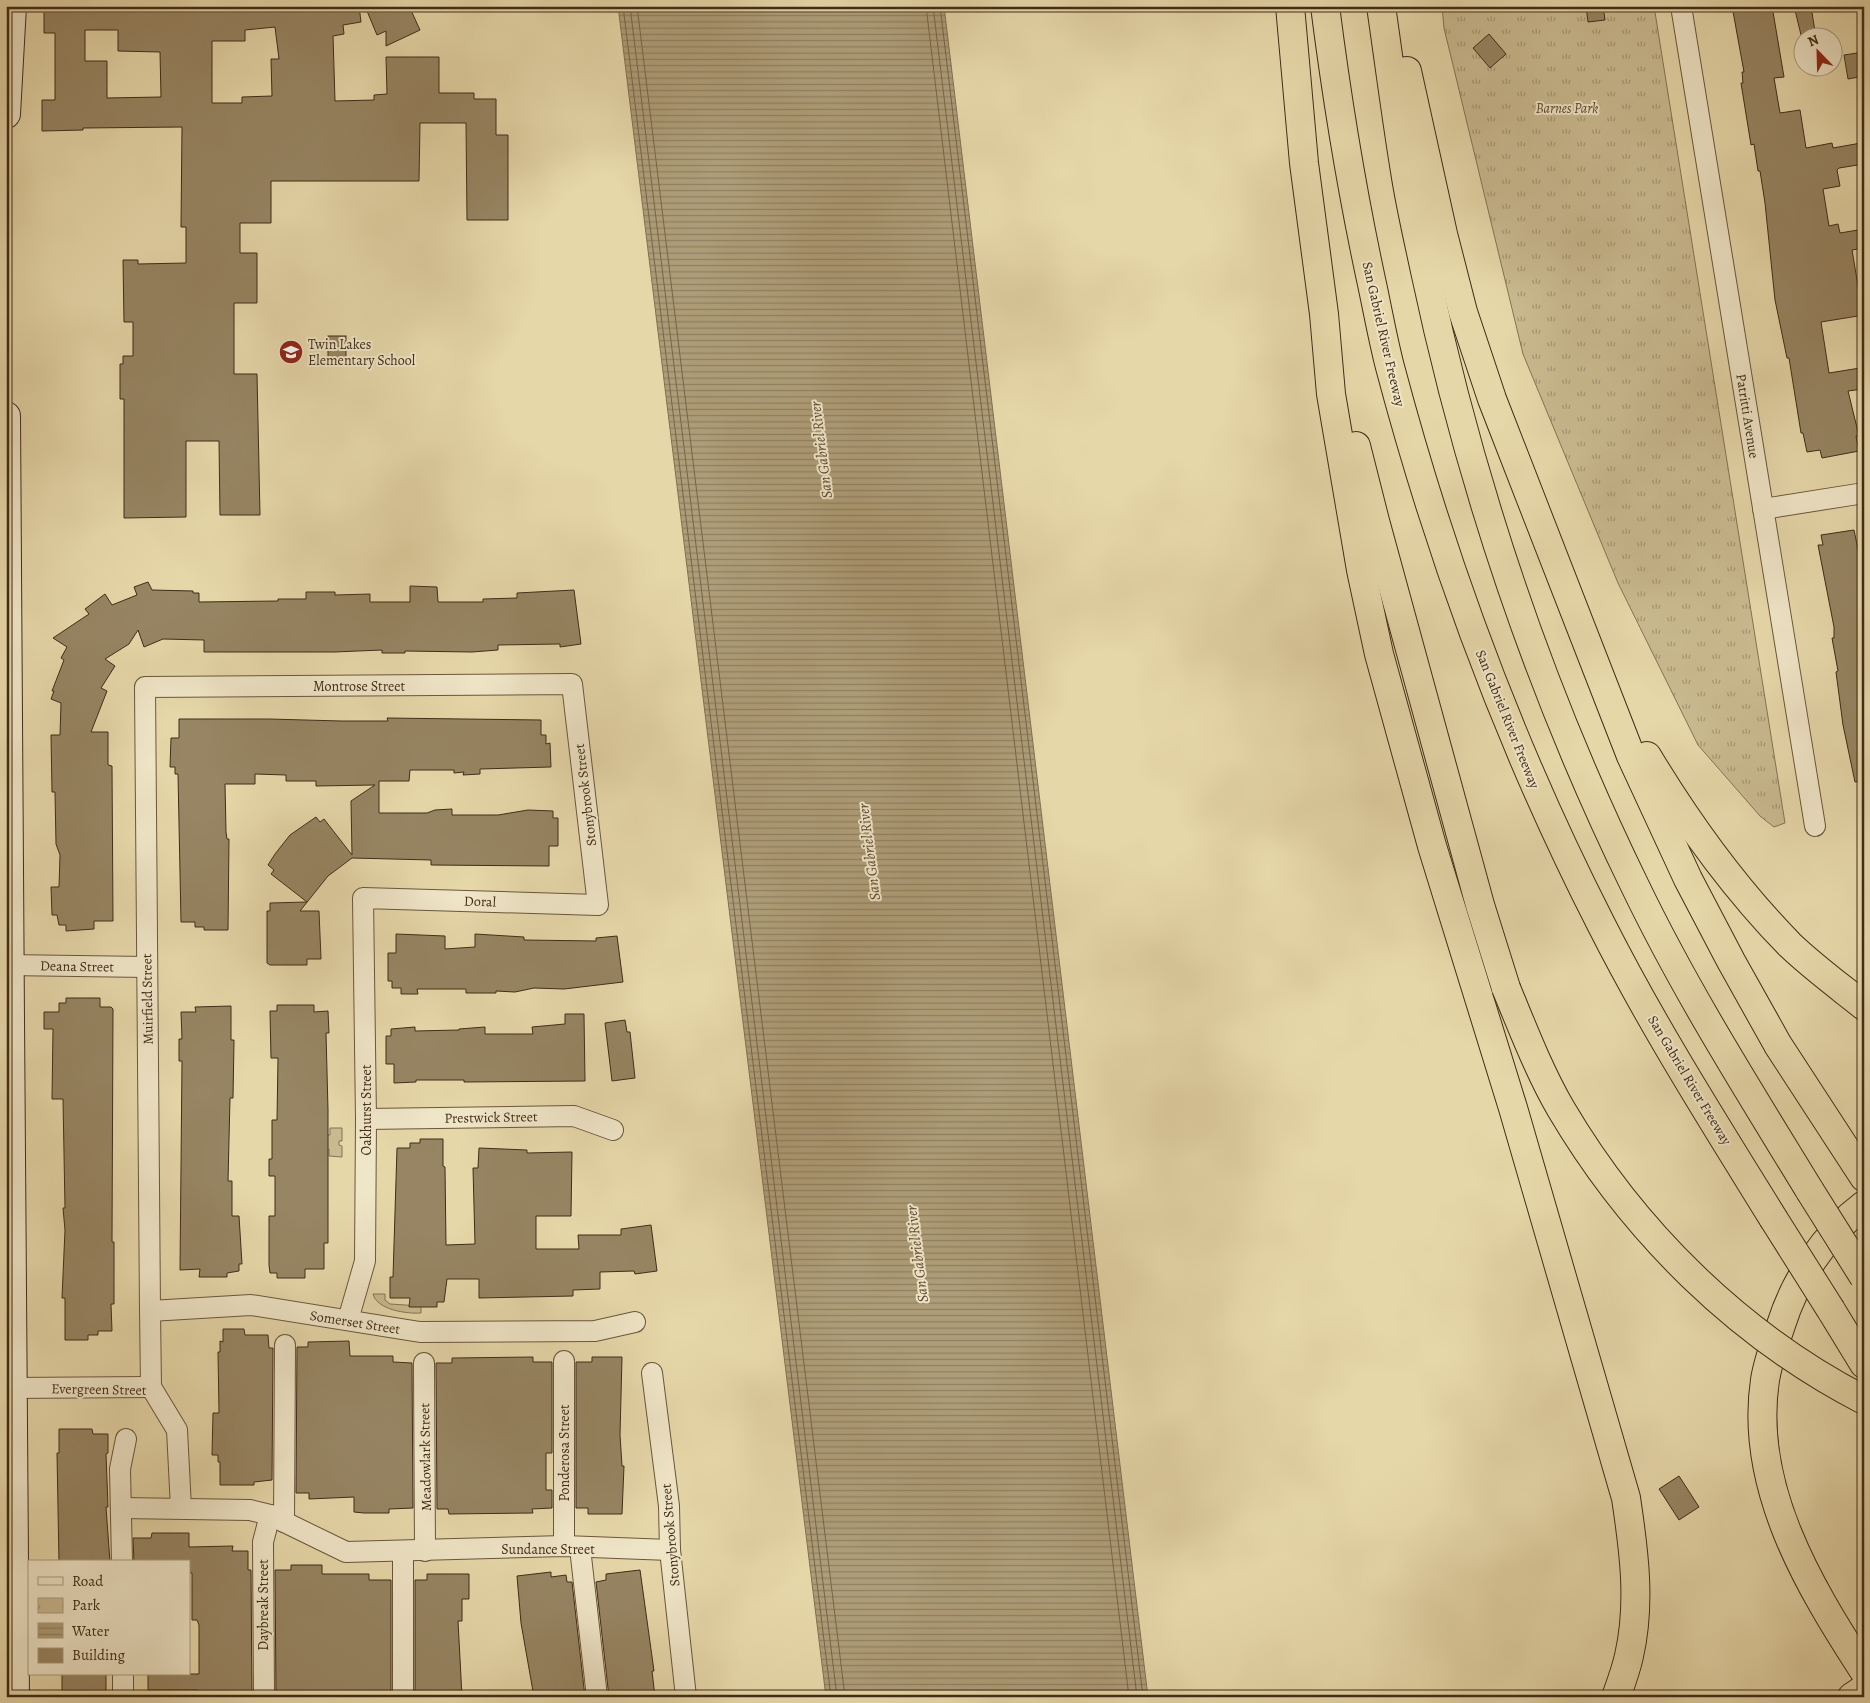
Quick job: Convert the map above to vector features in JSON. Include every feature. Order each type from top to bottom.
[{"type":"highway","points":[[1290,6],[1304,163],[1324,314],[1331,394],[1361,570],[1379,654],[1432,846],[1513,1108],[1626,1498],[1634,1549],[1634,1622],[1629,1657],[1616,1697]]},
{"type":"highway","name":"San Gabriel River Freeway","points":[[1325,6],[1353,197],[1389,366],[1428,497],[1481,652],[1537,790],[1601,925],[1683,1073],[1864,1364]]},
{"type":"highway","points":[[1381,6],[1405,173],[1441,346],[1476,475],[1527,632],[1579,765],[1635,888],[1705,1017],[1864,1277]]},
{"type":"highway","points":[[1392,6],[1443,234],[1463,312],[1514,459],[1631,756],[1688,879],[1778,1045],[1858,1167]]},
{"type":"highway","points":[[1324,314],[1375,521],[1480,905],[1506,988],[1541,1072],[1560,1108],[1584,1146],[1628,1206],[1698,1282],[1742,1320],[1796,1362],[1864,1400]]},
{"type":"highway","points":[[1593,656],[1638,740],[1695,832],[1740,890],[1791,945],[1864,1006]]},
{"type":"highway","points":[[1864,1206],[1832,1234],[1799,1283],[1784,1314],[1771,1355],[1765,1380],[1762,1414],[1763,1446],[1768,1473],[1783,1521],[1817,1594],[1864,1671]]},
{"type":"highway","points":[[1852,1697],[1864,1689]]},
{"type":"street","points":[[6,114],[12,6]]},
{"type":"street","name":"Patritti Avenue","points":[[1681,6],[1815,826]]},
{"type":"street","points":[[6,416],[9,526],[8,965],[12,1169],[10,1388],[15,1697]]},
{"type":"street","points":[[1763,509],[1864,493]]},
{"type":"street","name":"Montrose Street","points":[[145,687],[572,684]]},
{"type":"street","name":"Stonybrook Street","points":[[572,684],[598,905]]},
{"type":"street","name":"Muirfield Street","points":[[145,687],[150,1311]]},
{"type":"street","name":"Doral","points":[[362,898],[598,905]]},
{"type":"street","name":"Oakhurst Street","points":[[348,1320],[365,1262],[366,1119],[362,898]]},
{"type":"street","name":"Deana Street","points":[[8,965],[147,967]]},
{"type":"street","name":"Prestwick Street","points":[[366,1119],[574,1116],[613,1130]]},
{"type":"street","name":"Somerset Street","points":[[150,1311],[251,1305],[420,1332],[595,1331],[635,1322]]},
{"type":"street","points":[[150,1311],[151,1387]]},
{"type":"street","name":"Daybreak Street","points":[[264,1697],[263,1542],[277,1518],[285,1344]]},
{"type":"street","name":"Ponderosa Street","points":[[564,1361],[572,1547],[597,1697]]},
{"type":"street","name":"Meadowlark Street","points":[[424,1363],[425,1551]]},
{"type":"street","name":"Stonybrook Street","points":[[652,1373],[669,1506],[670,1550],[686,1697]]},
{"type":"street","name":"Evergreen Street","points":[[10,1388],[151,1387],[177,1430],[181,1508]]},
{"type":"street","points":[[122,1560],[120,1469],[126,1440]]},
{"type":"street","points":[[122,1508],[250,1510],[277,1518],[346,1552],[425,1551]]},
{"type":"street","name":"Sundance Street","points":[[425,1551],[572,1547],[670,1550]]},
{"type":"street","points":[[402,1552],[403,1697]]},
{"type":"street","points":[[123,1676],[123,1697]]},
{"type":"green space","name":"Barnes Park","points":[[1442,6],[1654,6],[1785,823],[1774,827],[1760,816],[1698,745],[1618,583],[1523,354],[1444,28]]},
{"type":"green space","points":[[330,1128],[342,1128],[342,1141],[339,1141],[339,1145],[342,1146],[342,1157],[329,1156],[329,1149],[312,1149],[314,1135],[330,1135]]},
{"type":"green space","points":[[373,1294],[385,1294],[385,1300],[390,1304],[421,1306],[421,1313],[393,1310],[380,1304]]},
{"type":"water","name":"San Gabriel River","points":[[618,6],[944,6],[1148,1697],[826,1697]]},
{"type":"building","points":[[44,6],[173,8],[173,6],[359,6],[361,22],[343,25],[344,34],[333,36],[335,101],[374,100],[374,95],[387,94],[386,57],[439,57],[439,93],[474,93],[474,99],[496,99],[496,135],[508,135],[508,220],[467,220],[466,123],[420,123],[419,181],[271,181],[271,223],[240,223],[240,253],[257,253],[257,303],[234,303],[234,374],[257,374],[260,515],[220,515],[219,441],[186,441],[186,517],[124,518],[124,399],[120,399],[120,364],[123,364],[123,356],[133,356],[133,322],[124,322],[123,260],[138,260],[138,264],[186,263],[186,227],[181,227],[182,127],[83,128],[83,130],[42,131],[42,100],[55,100],[55,33],[44,33]],"holes":[[[275,27],[279,59],[271,59],[272,96],[242,97],[242,103],[212,103],[212,41],[245,41],[245,30]],[[85,30],[118,30],[118,51],[160,52],[161,97],[107,98],[107,61],[85,61]]]},
{"type":"building","points":[[377,6],[409,6],[420,30],[386,46],[386,31],[377,35],[367,11]]},
{"type":"building","points":[[1586,6],[1603,6],[1605,20],[1588,22]]},
{"type":"building","points":[[1732,6],[1772,6],[1784,77],[1774,78],[1780,113],[1800,110],[1806,148],[1832,143],[1833,148],[1861,143],[1864,164],[1839,168],[1837,170],[1840,186],[1823,189],[1829,226],[1838,224],[1840,233],[1864,229],[1864,248],[1852,250],[1859,292],[1864,291],[1864,315],[1821,322],[1829,373],[1860,368],[1863,389],[1848,391],[1859,436],[1856,436],[1859,451],[1822,458],[1820,450],[1807,452],[1803,433],[1801,433],[1789,358],[1787,358],[1775,300],[1765,203],[1754,144],[1751,145],[1741,83],[1743,83],[1742,72],[1744,72]]},
{"type":"building","points":[[1794,6],[1811,6],[1814,28],[1799,28]]},
{"type":"building","points":[[1489,34],[1506,54],[1490,68],[1473,48]]},
{"type":"building","points":[[1864,52],[1864,76],[1848,79],[1844,55]]},
{"type":"building","points":[[328,336],[346,336],[346,358],[328,358]]},
{"type":"building","points":[[1854,530],[1864,578],[1864,610],[1860,611],[1864,629],[1864,781],[1855,782],[1843,725],[1836,672],[1838,671],[1832,638],[1834,638],[1834,627],[1818,545],[1823,545],[1821,535]]},
{"type":"building","points":[[148,582],[152,590],[193,591],[193,593],[199,593],[199,602],[306,599],[306,592],[335,592],[335,595],[370,594],[370,602],[410,602],[410,586],[437,587],[438,602],[483,602],[483,599],[517,598],[517,593],[574,590],[581,644],[560,647],[560,644],[498,645],[498,650],[472,652],[405,651],[405,653],[382,653],[382,650],[204,652],[204,640],[163,639],[144,647],[138,630],[129,644],[105,659],[115,666],[101,688],[107,691],[91,732],[108,732],[108,765],[112,766],[113,921],[94,921],[94,929],[66,931],[66,925],[59,925],[57,915],[52,915],[51,887],[59,887],[60,855],[56,844],[55,792],[52,792],[51,735],[60,735],[61,703],[51,699],[54,691],[52,691],[64,660],[61,658],[67,647],[53,638],[89,614],[85,609],[105,594],[112,605],[137,595],[134,587]]},
{"type":"building","points":[[387,718],[541,720],[541,735],[546,735],[546,744],[550,743],[551,767],[480,769],[480,774],[463,775],[464,772],[454,773],[454,770],[410,770],[409,781],[379,781],[379,813],[427,813],[435,810],[452,809],[452,815],[498,815],[528,810],[553,811],[553,818],[558,818],[558,846],[549,846],[549,866],[431,865],[431,860],[352,858],[328,876],[300,911],[319,911],[321,959],[307,959],[307,965],[270,965],[267,963],[267,911],[270,911],[270,903],[307,902],[271,874],[274,870],[268,865],[290,835],[316,817],[320,822],[324,819],[352,855],[351,801],[375,785],[316,786],[316,781],[286,781],[286,775],[255,774],[255,784],[225,784],[226,832],[227,839],[229,839],[228,930],[204,930],[204,927],[195,927],[195,922],[181,922],[178,774],[175,774],[175,767],[170,767],[171,738],[179,738],[179,719],[388,721]]},
{"type":"building","points":[[396,934],[445,936],[445,949],[475,947],[475,934],[524,937],[524,940],[596,941],[596,938],[617,936],[623,982],[564,989],[534,988],[515,992],[466,993],[466,989],[417,989],[418,994],[401,994],[401,988],[392,988],[392,981],[388,981],[388,953],[396,953]]},
{"type":"building","points":[[66,998],[100,998],[100,1007],[111,1007],[113,1009],[112,1242],[114,1242],[114,1304],[111,1304],[112,1331],[98,1331],[98,1335],[88,1335],[88,1340],[65,1340],[65,1298],[62,1298],[65,1230],[63,1208],[65,1208],[63,1099],[52,1099],[53,1029],[44,1029],[44,1012],[59,1012],[59,1003],[66,1003]]},
{"type":"building","points":[[277,1005],[314,1005],[314,1012],[328,1011],[329,1033],[326,1033],[328,1243],[324,1243],[324,1269],[305,1269],[305,1278],[277,1278],[277,1273],[270,1273],[269,1265],[269,1216],[275,1216],[275,1176],[269,1176],[269,1159],[272,1159],[272,1120],[277,1120],[278,1058],[271,1058],[270,1011],[277,1011]]},
{"type":"building","points":[[231,1006],[231,1040],[234,1040],[233,1098],[230,1098],[228,1181],[232,1181],[232,1216],[239,1216],[242,1264],[239,1264],[239,1271],[227,1273],[227,1277],[199,1277],[200,1269],[180,1270],[182,1061],[179,1061],[179,1039],[182,1039],[181,1012],[196,1012],[195,1007]]},
{"type":"building","points":[[565,1014],[584,1014],[585,1081],[464,1082],[464,1080],[416,1080],[416,1082],[394,1083],[394,1064],[386,1064],[386,1036],[391,1036],[391,1029],[415,1027],[415,1031],[459,1030],[485,1027],[485,1034],[533,1034],[532,1027],[565,1024]]},
{"type":"building","points":[[625,1020],[627,1032],[630,1032],[635,1078],[612,1081],[605,1023]]},
{"type":"building","points":[[420,1139],[443,1139],[446,1245],[475,1244],[473,1168],[478,1168],[479,1148],[527,1150],[527,1153],[572,1152],[571,1216],[536,1216],[536,1249],[579,1249],[578,1235],[621,1235],[621,1229],[651,1225],[657,1271],[635,1274],[634,1271],[600,1272],[600,1289],[573,1290],[573,1296],[479,1298],[479,1279],[447,1279],[444,1302],[437,1302],[437,1307],[409,1307],[410,1298],[390,1298],[390,1277],[393,1277],[397,1148],[410,1148],[410,1143],[420,1143]]},
{"type":"building","points":[[223,1329],[244,1329],[245,1335],[268,1335],[269,1348],[273,1348],[272,1480],[254,1482],[254,1485],[220,1485],[220,1462],[218,1462],[218,1455],[212,1455],[213,1413],[219,1413],[218,1352],[220,1352],[220,1341],[223,1342]]},
{"type":"building","points":[[349,1341],[350,1356],[393,1356],[393,1362],[412,1363],[413,1508],[389,1509],[389,1513],[354,1512],[354,1497],[309,1499],[309,1493],[296,1493],[297,1347],[308,1347],[308,1342]]},
{"type":"building","points":[[533,1357],[533,1362],[552,1362],[552,1453],[546,1453],[546,1490],[552,1490],[552,1508],[532,1509],[533,1513],[449,1514],[448,1509],[437,1509],[436,1363],[452,1363],[452,1358]]},
{"type":"building","points":[[592,1357],[622,1357],[620,1435],[622,1466],[624,1466],[622,1514],[588,1514],[588,1508],[576,1508],[576,1362],[592,1362]]},
{"type":"building","points":[[59,1429],[92,1429],[93,1434],[108,1434],[108,1453],[106,1454],[108,1507],[106,1507],[110,1560],[59,1560],[57,1453],[59,1453]]},
{"type":"building","points":[[1679,1476],[1699,1507],[1679,1520],[1659,1489]]},
{"type":"building","points":[[152,1533],[189,1533],[189,1547],[233,1546],[232,1551],[248,1551],[248,1570],[251,1570],[252,1697],[197,1697],[197,1690],[148,1690],[148,1676],[190,1676],[190,1674],[199,1674],[199,1625],[197,1620],[192,1620],[192,1573],[190,1573],[190,1560],[134,1560],[133,1538],[151,1538]]},
{"type":"building","points":[[291,1565],[322,1565],[322,1574],[369,1574],[369,1580],[391,1580],[391,1697],[276,1697],[275,1570],[291,1570]]},
{"type":"building","points":[[640,1570],[654,1671],[652,1671],[655,1697],[609,1697],[596,1582],[606,1580],[606,1574]]},
{"type":"building","points":[[551,1572],[551,1577],[566,1575],[567,1582],[572,1582],[585,1697],[534,1697],[521,1623],[517,1576]]},
{"type":"building","points":[[427,1574],[469,1574],[469,1599],[462,1599],[462,1621],[458,1621],[462,1697],[415,1697],[415,1580],[427,1580]]},
{"type":"building","points":[[62,1676],[106,1676],[106,1692],[62,1695]]},
{"type":"place","name":"Twin Lakes Elementary School","points":[[291,352]]}]
